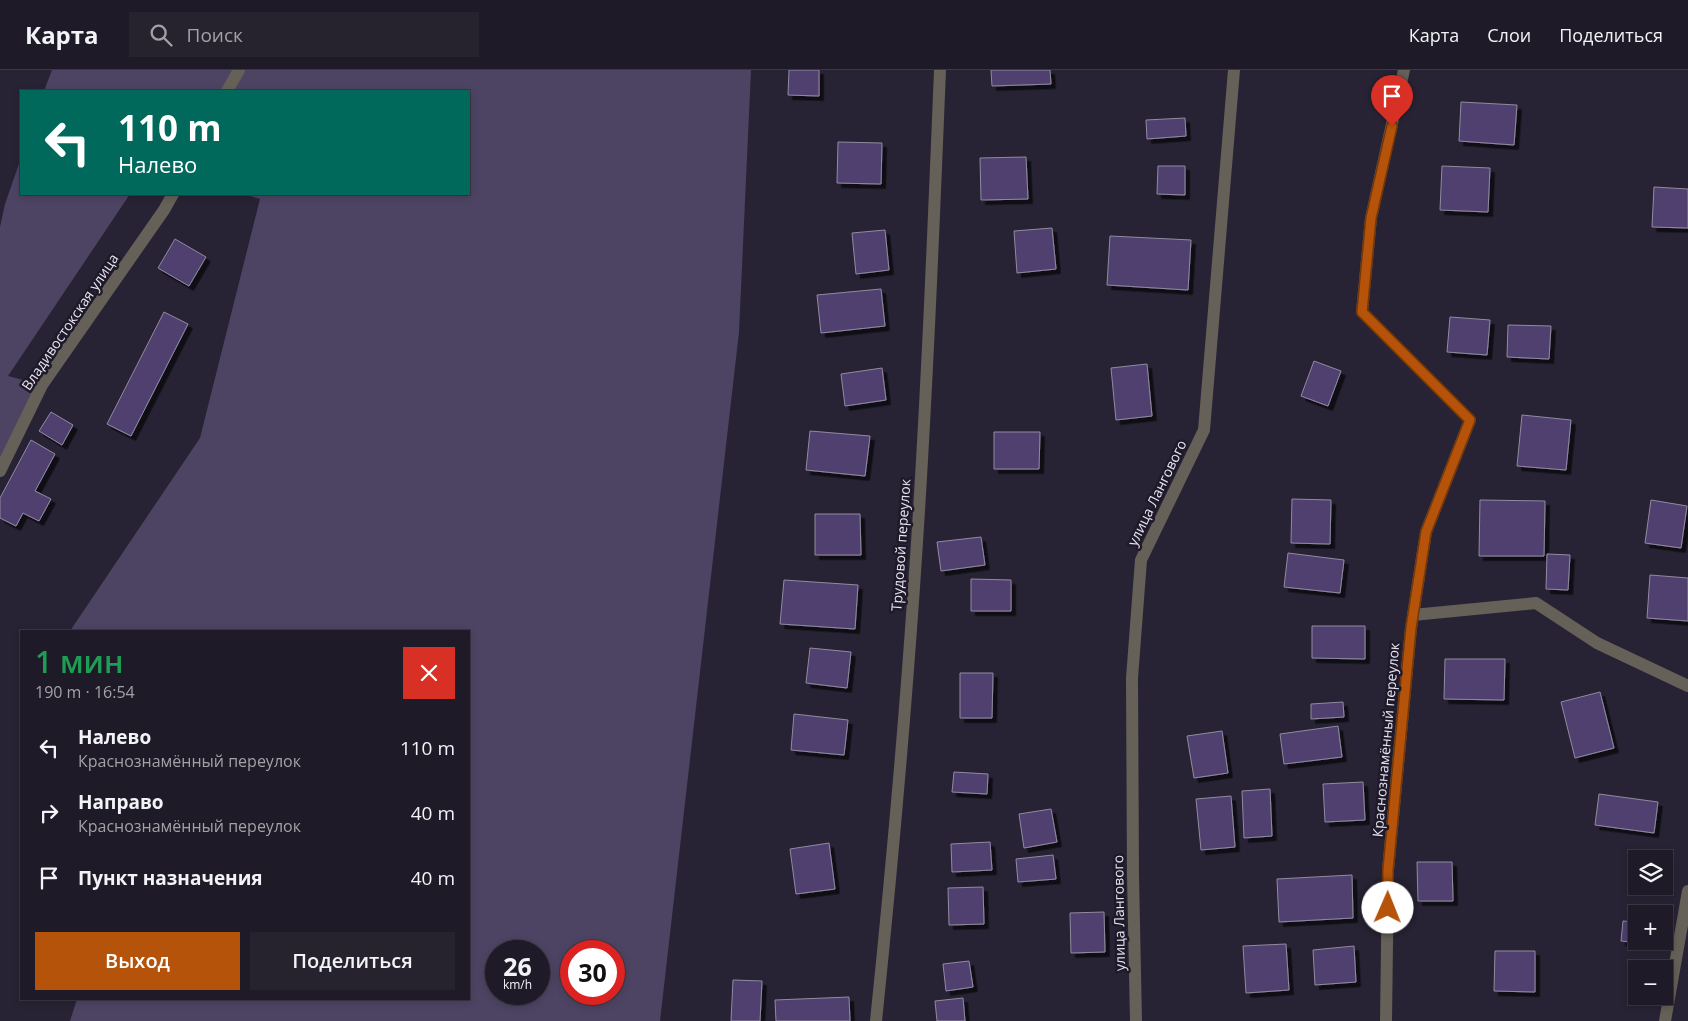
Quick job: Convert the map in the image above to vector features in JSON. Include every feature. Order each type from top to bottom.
[{"type":"street","points":[[229,90],[239,70]]},
{"type":"street","name":"Трудовой переулок","points":[[876,1021],[898,798],[914,585],[931,291],[940,70]]},
{"type":"street","name":"улица Лангового","points":[[1136,1021],[1132,678],[1141,560],[1204,430],[1234,70]]},
{"type":"street","name":"Краснознамённый переулок","points":[[1386,1021],[1388,870],[1413,616],[1426,532],[1470,420],[1362,312],[1371,218],[1404,70]]},
{"type":"street","name":"Владивостокская улица","points":[[0,471],[42,385],[164,210],[172,195]]},
{"type":"street","points":[[1413,616],[1536,603],[1597,643],[1688,686]]},
{"type":"street","points":[[1665,1021],[1688,891]]},
{"type":"shaded area","points":[[52,70],[751,70],[739,332],[660,1021],[70,1021],[77,1000],[470,1000],[470,630],[71,630],[200,438],[260,199],[246,195],[470,195],[470,90],[44,90]]},
{"type":"shaded area","points":[[20,161],[20,195],[129,195],[8,376],[42,385],[0,471],[0,227],[5,204]]},
{"type":"building","points":[[789,70],[819,70],[819,96],[788,95]]},
{"type":"building","points":[[991,70],[1050,70],[1051,84],[992,86]]},
{"type":"building","points":[[1461,102],[1517,105],[1514,145],[1459,141]]},
{"type":"building","points":[[1185,118],[1186,136],[1147,139],[1146,120]]},
{"type":"building","points":[[838,142],[882,143],[881,184],[837,183]]},
{"type":"building","points":[[1026,157],[1028,199],[981,200],[980,158]]},
{"type":"building","points":[[1158,166],[1185,166],[1185,195],[1157,194]]},
{"type":"building","points":[[1442,166],[1490,168],[1488,212],[1440,210]]},
{"type":"building","points":[[1654,187],[1688,189],[1688,228],[1652,227]]},
{"type":"building","points":[[1052,228],[1056,269],[1017,273],[1014,231]]},
{"type":"building","points":[[885,230],[889,270],[856,274],[852,233]]},
{"type":"building","points":[[1110,236],[1191,240],[1188,290],[1107,285]]},
{"type":"building","points":[[175,239],[206,257],[189,286],[158,268]]},
{"type":"building","points":[[881,289],[885,326],[821,333],[817,295]]},
{"type":"building","points":[[164,312],[188,324],[131,436],[107,424]]},
{"type":"building","points":[[1450,317],[1490,320],[1487,355],[1447,352]]},
{"type":"building","points":[[1508,325],[1551,326],[1549,359],[1507,357]]},
{"type":"building","points":[[1314,361],[1341,371],[1328,406],[1301,396]]},
{"type":"building","points":[[1147,364],[1152,416],[1116,420],[1111,368]]},
{"type":"building","points":[[882,368],[886,400],[845,406],[841,374]]},
{"type":"building","points":[[51,412],[73,425],[62,445],[39,431]]},
{"type":"building","points":[[1522,415],[1571,420],[1566,470],[1517,466]]},
{"type":"building","points":[[810,431],[870,436],[865,476],[806,470]]},
{"type":"building","points":[[994,432],[1040,432],[1039,469],[994,469]]},
{"type":"building","points":[[31,440],[55,454],[35,491],[51,499],[39,521],[23,513],[16,526],[0,518],[0,498]]},
{"type":"building","points":[[1292,499],[1331,500],[1330,544],[1291,543]]},
{"type":"building","points":[[1480,500],[1545,501],[1544,556],[1479,556]]},
{"type":"building","points":[[1651,500],[1687,506],[1681,548],[1645,543]]},
{"type":"building","points":[[815,514],[860,514],[861,555],[815,555]]},
{"type":"building","points":[[981,537],[985,565],[941,571],[937,542]]},
{"type":"building","points":[[1288,553],[1344,560],[1340,593],[1284,587]]},
{"type":"building","points":[[1547,554],[1570,555],[1568,590],[1546,589]]},
{"type":"building","points":[[1650,575],[1688,578],[1688,621],[1647,618]]},
{"type":"building","points":[[971,579],[1011,580],[1011,611],[971,611]]},
{"type":"building","points":[[784,580],[858,585],[855,629],[780,624]]},
{"type":"building","points":[[1312,626],[1365,626],[1365,659],[1312,658]]},
{"type":"building","points":[[810,648],[851,652],[847,688],[806,683]]},
{"type":"building","points":[[1445,659],[1505,659],[1504,700],[1444,699]]},
{"type":"building","points":[[960,673],[993,673],[992,718],[960,718]]},
{"type":"building","points":[[1600,692],[1614,748],[1575,758],[1561,702]]},
{"type":"building","points":[[1343,702],[1344,717],[1311,719],[1311,704]]},
{"type":"building","points":[[794,714],[848,720],[844,755],[791,750]]},
{"type":"building","points":[[1338,726],[1342,757],[1284,764],[1280,734]]},
{"type":"building","points":[[1222,731],[1228,773],[1194,778],[1187,736]]},
{"type":"building","points":[[954,772],[988,774],[987,794],[952,792]]},
{"type":"building","points":[[1363,782],[1365,820],[1325,822],[1323,784]]},
{"type":"building","points":[[1270,789],[1272,836],[1244,838],[1242,791]]},
{"type":"building","points":[[1599,794],[1658,802],[1654,833],[1595,825]]},
{"type":"building","points":[[1231,796],[1235,847],[1201,850],[1196,799]]},
{"type":"building","points":[[1051,809],[1057,842],[1024,848],[1019,814]]},
{"type":"building","points":[[990,842],[992,870],[952,872],[951,844]]},
{"type":"building","points":[[829,843],[835,889],[796,894],[790,849]]},
{"type":"building","points":[[1053,855],[1056,879],[1018,882],[1016,859]]},
{"type":"building","points":[[1417,862],[1452,862],[1453,901],[1418,901]]},
{"type":"building","points":[[1352,875],[1353,918],[1279,922],[1277,879]]},
{"type":"building","points":[[983,887],[984,924],[949,925],[948,888]]},
{"type":"building","points":[[1104,912],[1105,952],[1071,953],[1070,913]]},
{"type":"building","points":[[1623,921],[1628,921],[1628,942],[1621,941]]},
{"type":"building","points":[[1286,944],[1289,990],[1246,993],[1243,946]]},
{"type":"building","points":[[1354,946],[1356,982],[1315,985],[1313,950]]},
{"type":"building","points":[[1495,951],[1535,951],[1535,992],[1494,991]]},
{"type":"building","points":[[969,961],[973,987],[946,991],[943,964]]},
{"type":"building","points":[[733,980],[762,981],[760,1021],[731,1021]]},
{"type":"building","points":[[849,997],[850,1021],[776,1021],[775,1000]]},
{"type":"building","points":[[963,998],[965,1021],[937,1021],[935,1001]]},
{"type":"route","points":[[1388,908],[1388,870],[1411,628],[1426,532],[1470,420],[1362,312],[1371,218],[1392,126]]}]
